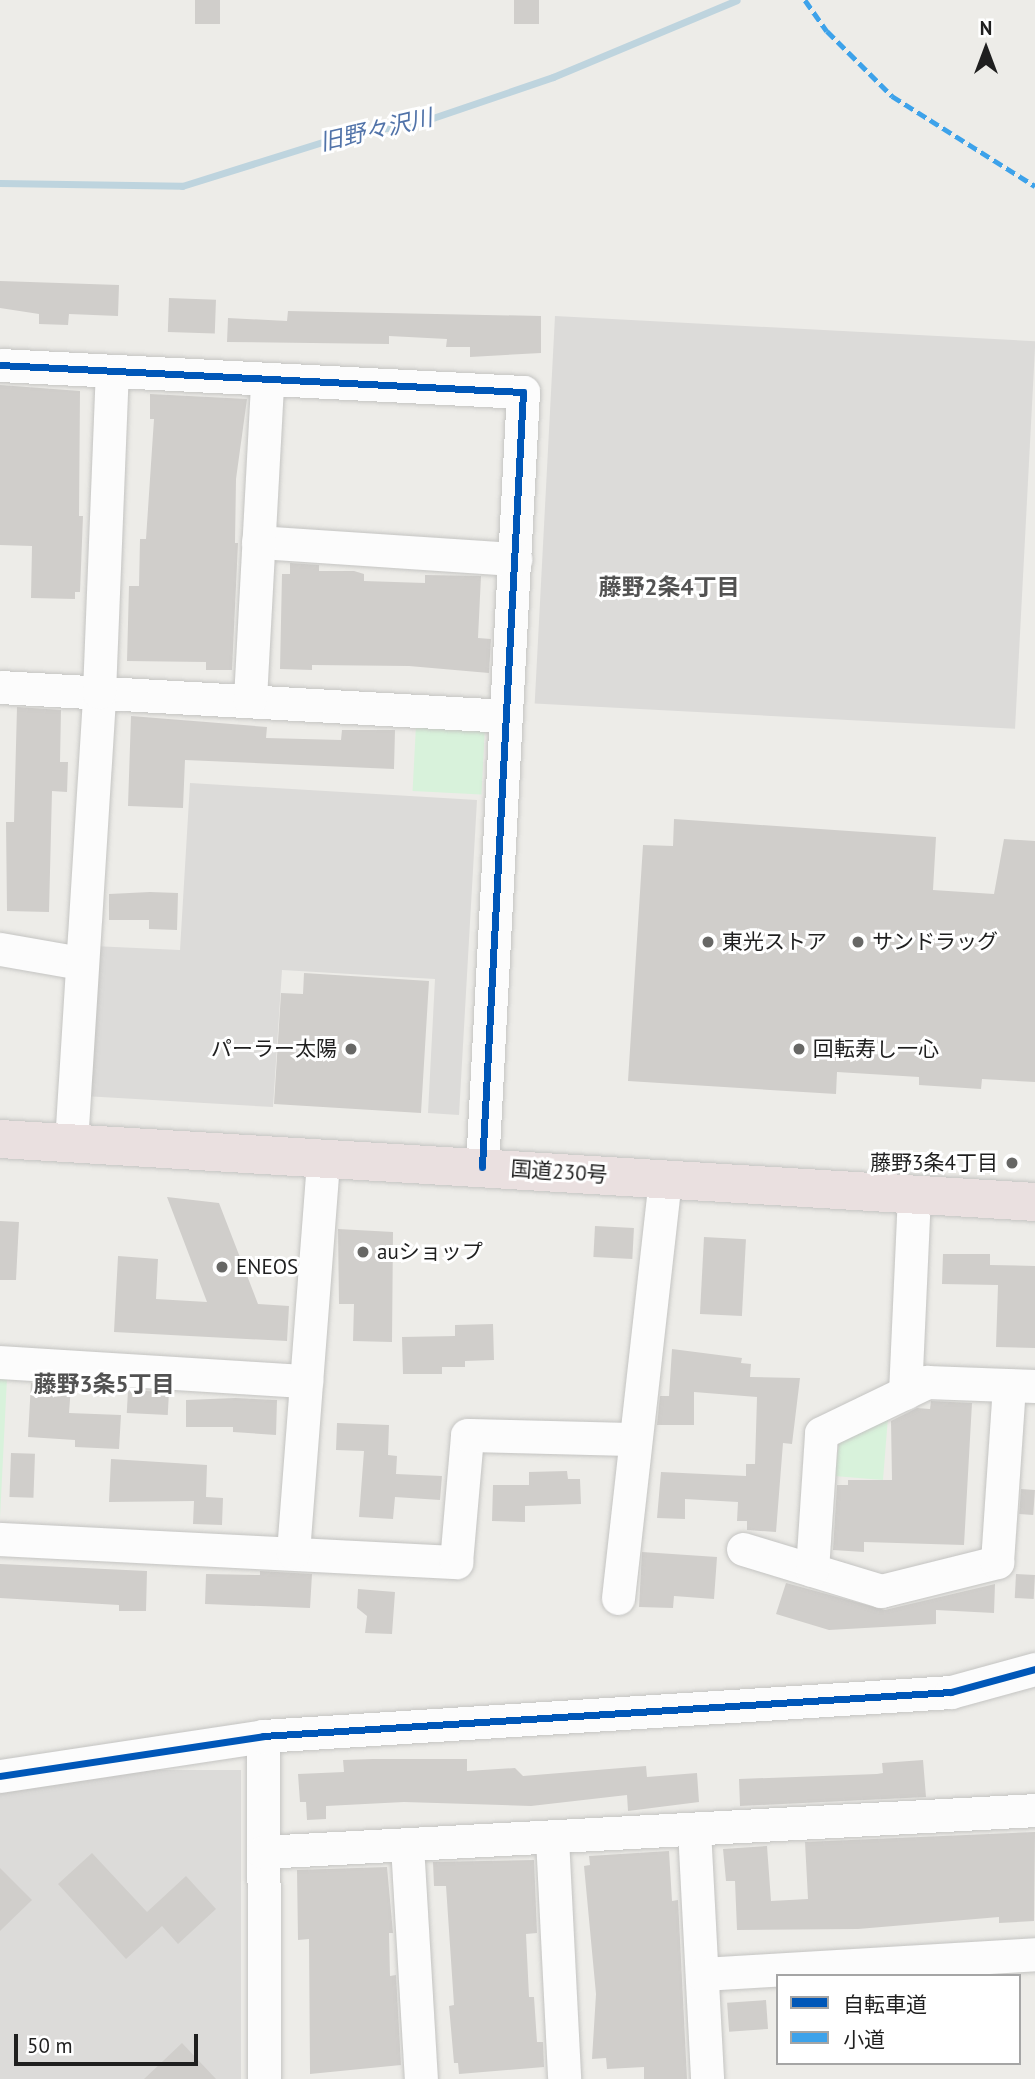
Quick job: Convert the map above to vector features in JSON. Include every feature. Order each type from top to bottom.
[{"type":"highway","name":"国道230号","points":[[0,1139],[1035,1202]]},
{"type":"street","points":[[0,365],[523,392],[482,1167]]},
{"type":"street","points":[[71,1143],[80,963],[99,692],[112,372]]},
{"type":"street","points":[[250,699],[267,380]]},
{"type":"street","points":[[258,542],[515,559]]},
{"type":"street","points":[[0,687],[250,699],[506,716]]},
{"type":"street","points":[[0,949],[80,963]]},
{"type":"street","points":[[293,1552],[323,1159]]},
{"type":"street","points":[[618,1598],[633,1439],[666,1180]]},
{"type":"street","points":[[905,1393],[914,1194]]},
{"type":"street","points":[[0,1362],[306,1381]]},
{"type":"street","points":[[743,1549],[812,1570],[881,1591],[997,1562],[1022,1385],[927,1382],[821,1433],[812,1570]]},
{"type":"street","points":[[0,1539],[456,1562],[467,1435],[633,1439]]},
{"type":"street","points":[[0,1776],[263,1736],[951,1692],[1035,1669]]},
{"type":"street","points":[[263,1736],[264,2079]]},
{"type":"street","points":[[263,1852],[1035,1810]]},
{"type":"street","points":[[694,1829],[707,2079]]},
{"type":"street","points":[[552,1838],[564,2079]]},
{"type":"street","points":[[407,1845],[421,2079]]},
{"type":"street","points":[[702,1974],[1035,1954]]},
{"type":"shaded area","points":[[555,316],[1035,341],[1015,729],[535,703]]},
{"type":"shaded area","points":[[190,783],[477,800],[459,1115],[428,1113],[435,979],[282,970],[273,1107],[84,1096],[93,946],[180,950]]},
{"type":"shaded area","points":[[0,1770],[241,1770],[241,2079],[0,2079]]},
{"type":"green space","points":[[416,725],[485,729],[481,795],[413,791]]},
{"type":"green space","points":[[0,1378],[7,1378],[0,1518]]},
{"type":"green space","points":[[888,1417],[883,1480],[834,1476],[840,1438]]},
{"type":"building","points":[[195,0],[220,0],[220,24],[195,24]]},
{"type":"building","points":[[514,0],[539,0],[539,24],[514,24]]},
{"type":"building","points":[[0,281],[119,285],[118,316],[69,314],[68,325],[39,324],[39,314],[0,308]]},
{"type":"building","points":[[169,298],[216,300],[215,334],[168,332]]},
{"type":"building","points":[[288,311],[541,316],[541,353],[470,357],[470,347],[446,347],[447,339],[389,336],[389,344],[227,342],[228,318],[287,321]]},
{"type":"building","points":[[0,385],[80,391],[79,516],[83,516],[80,592],[75,592],[75,599],[31,598],[32,546],[0,545]]},
{"type":"building","points":[[150,394],[247,399],[236,479],[235,543],[238,543],[232,670],[206,670],[206,662],[127,661],[129,586],[139,586],[140,539],[146,539],[154,419],[150,419]]},
{"type":"building","points":[[290,563],[319,565],[319,571],[354,571],[364,574],[364,581],[425,583],[425,575],[481,576],[478,638],[491,639],[489,673],[409,666],[312,665],[312,670],[280,669],[282,574],[290,574]]},
{"type":"building","points":[[17,707],[61,710],[60,762],[68,762],[67,792],[52,791],[49,912],[7,911],[6,822],[14,822]]},
{"type":"building","points":[[131,716],[267,727],[266,738],[341,740],[342,730],[395,730],[394,769],[185,760],[183,808],[128,806]]},
{"type":"building","points":[[674,819],[936,837],[933,890],[994,894],[1004,839],[1035,841],[1035,1082],[982,1079],[981,1089],[919,1085],[919,1077],[837,1072],[836,1094],[628,1081],[643,845],[673,846]]},
{"type":"building","points":[[178,893],[177,930],[149,929],[149,920],[109,920],[109,894]]},
{"type":"building","name":"パーラー太陽","points":[[304,973],[429,981],[421,1113],[274,1104],[281,993],[303,994]]},
{"type":"building","points":[[167,1197],[219,1203],[258,1304],[289,1306],[287,1341],[114,1332],[118,1256],[158,1259],[156,1299],[207,1302]]},
{"type":"building","points":[[0,1221],[19,1222],[16,1280],[0,1280]]},
{"type":"building","points":[[595,1226],[634,1228],[632,1259],[593,1257]]},
{"type":"building","points":[[338,1229],[393,1232],[392,1342],[353,1341],[354,1304],[339,1304]]},
{"type":"building","points":[[704,1237],[746,1239],[742,1316],[700,1314]]},
{"type":"building","points":[[943,1254],[990,1254],[990,1265],[1035,1266],[1035,1348],[996,1347],[998,1285],[942,1284]]},
{"type":"building","points":[[493,1324],[494,1360],[465,1361],[465,1367],[442,1367],[442,1374],[403,1374],[402,1337],[455,1336],[455,1325]]},
{"type":"building","points":[[672,1349],[742,1358],[741,1363],[751,1364],[750,1377],[800,1378],[792,1444],[783,1443],[776,1532],[747,1530],[747,1521],[737,1521],[738,1502],[685,1499],[685,1519],[657,1518],[661,1472],[746,1476],[746,1464],[755,1464],[757,1397],[694,1392],[694,1425],[657,1425],[660,1396],[669,1396]]},
{"type":"building","points":[[31,1383],[71,1386],[69,1413],[121,1415],[119,1449],[75,1447],[75,1440],[28,1437]]},
{"type":"building","points":[[128,1390],[169,1392],[168,1415],[127,1413]]},
{"type":"building","points":[[186,1400],[277,1400],[276,1435],[233,1432],[233,1427],[186,1427]]},
{"type":"building","points":[[931,1401],[972,1403],[964,1545],[864,1542],[864,1552],[833,1550],[837,1485],[848,1485],[848,1480],[892,1480],[891,1421],[917,1408],[930,1409]]},
{"type":"building","points":[[337,1423],[389,1425],[388,1455],[397,1456],[396,1474],[442,1476],[440,1500],[395,1497],[393,1519],[359,1517],[364,1451],[336,1450]]},
{"type":"building","points":[[11,1453],[35,1454],[33,1498],[9,1497]]},
{"type":"building","points":[[111,1459],[207,1465],[206,1497],[223,1498],[222,1525],[193,1524],[194,1501],[109,1502]]},
{"type":"building","points":[[567,1471],[568,1479],[580,1479],[581,1504],[525,1506],[525,1522],[492,1521],[493,1485],[529,1485],[529,1472]]},
{"type":"building","points":[[1021,1489],[1035,1490],[1033,1515],[1019,1514]]},
{"type":"building","points":[[642,1552],[717,1557],[714,1599],[674,1596],[673,1608],[639,1607]]},
{"type":"building","points":[[0,1564],[147,1571],[146,1611],[119,1611],[119,1605],[0,1598]]},
{"type":"building","points":[[260,1571],[312,1574],[310,1608],[205,1604],[206,1574],[260,1575]]},
{"type":"building","points":[[1016,1574],[1035,1575],[1034,1599],[1015,1598]]},
{"type":"building","points":[[786,1583],[885,1610],[995,1584],[994,1613],[936,1610],[936,1624],[829,1630],[776,1614]]},
{"type":"building","points":[[358,1589],[395,1592],[392,1634],[365,1633],[367,1616],[357,1608]]},
{"type":"building","points":[[467,1759],[467,1771],[515,1768],[523,1776],[646,1766],[647,1777],[697,1773],[699,1802],[628,1811],[627,1795],[531,1806],[404,1802],[326,1806],[326,1819],[307,1820],[306,1802],[300,1802],[298,1774],[344,1772],[343,1760]]},
{"type":"building","points":[[923,1760],[926,1797],[740,1806],[739,1779],[877,1774],[883,1773],[882,1763]]},
{"type":"building","points":[[1035,1832],[1034,1921],[999,1923],[999,1917],[858,1929],[737,1930],[735,1881],[726,1881],[723,1849],[767,1846],[771,1901],[808,1899],[805,1842]]},
{"type":"building","points":[[669,1851],[672,1901],[678,1900],[687,2079],[644,2079],[644,2067],[607,2069],[606,2058],[592,2059],[596,1994],[584,1866],[590,1865],[589,1856]]},
{"type":"building","points":[[92,1853],[147,1912],[186,1876],[216,1909],[178,1944],[162,1926],[126,1959],[58,1884]]},
{"type":"building","points":[[534,1860],[537,1933],[526,1934],[529,1997],[534,1997],[537,2042],[543,2042],[544,2067],[459,2074],[458,2063],[454,2063],[449,2006],[454,2005],[446,1886],[434,1886],[433,1862]]},
{"type":"building","points":[[387,1867],[393,1933],[389,1933],[390,1976],[396,1975],[401,2065],[310,2074],[309,1939],[298,1940],[297,1870]]},
{"type":"building","points":[[0,1868],[32,1900],[0,1931]]},
{"type":"building","points":[[766,2000],[768,2029],[729,2032],[727,2003]]},
{"type":"building","points":[[182,2043],[216,2079],[144,2079]]},
{"type":"waterway","name":"旧野々沢川","points":[[0,183],[182,186],[348,134],[418,123],[553,77],[737,0]]},
{"type":"marked path","points":[[805,0],[827,31],[892,96],[1035,186]]},
{"type":"cycle path","points":[[0,365],[523,392],[482,1167]]},
{"type":"cycle path","points":[[0,1776],[263,1736],[951,1692],[1035,1669]]},
{"type":"place","name":"東光ストア","points":[[708,942]]},
{"type":"place","name":"サンドラッグ","points":[[858,942]]},
{"type":"place","name":"パーラー太陽","points":[[351,1049]]},
{"type":"place","name":"回転寿し一心","points":[[799,1049]]},
{"type":"place","name":"藤野3条4丁目","points":[[1012,1163]]},
{"type":"place","name":"auショップ","points":[[363,1252]]},
{"type":"place","name":"ENEOS","points":[[222,1267]]},
{"type":"district","name":"藤野2条4丁目","points":[[669,587]]},
{"type":"district","name":"藤野3条5丁目","points":[[104,1384]]}]
